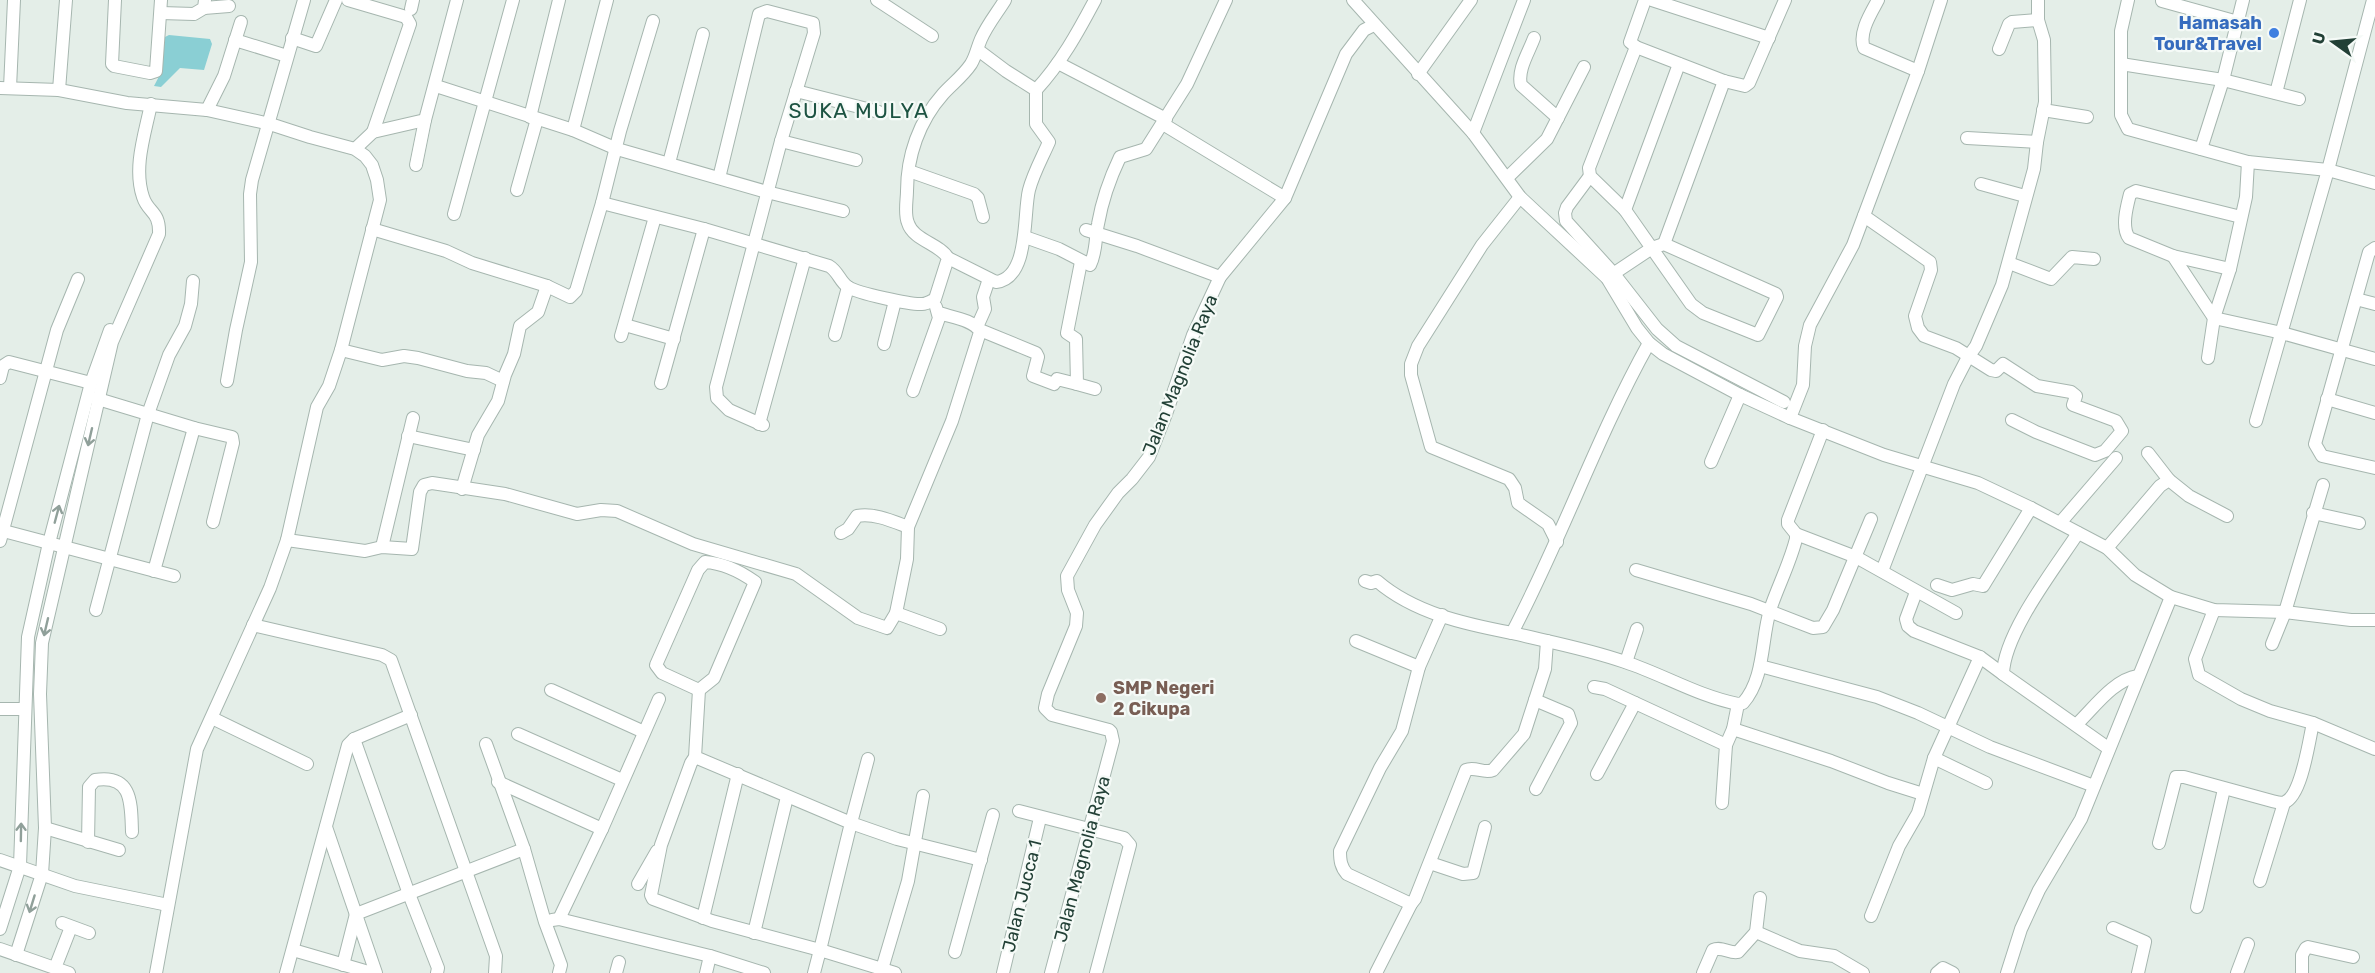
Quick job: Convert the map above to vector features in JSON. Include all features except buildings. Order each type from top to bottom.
[{"type":"street","points":[[14,0],[5,88],[58,90],[127,103],[207,110],[270,124],[310,138],[355,149],[372,165],[380,200],[341,350],[329,386],[317,407],[287,540],[253,625],[197,748],[156,973]]},
{"type":"street","points":[[58,90],[66,0]]},
{"type":"street","points":[[115,0],[111,55],[114,66],[150,73],[156,71],[161,0]]},
{"type":"street","points":[[227,381],[251,262],[250,194],[252,180],[304,0]]},
{"type":"street","points":[[292,38],[316,46],[336,0]]},
{"type":"street","points":[[348,0],[406,17],[410,24],[373,132],[355,149]]},
{"type":"street","points":[[417,165],[425,120],[436,86],[457,0]]},
{"type":"street","points":[[454,214],[513,0]]},
{"type":"street","points":[[517,190],[559,0]]},
{"type":"street","points":[[573,130],[607,0]]},
{"type":"street","points":[[877,0],[932,36]]},
{"type":"street","points":[[1005,0],[981,38],[978,50],[964,75],[943,94],[919,129],[909,171],[907,193],[908,225],[948,258],[989,279],[1002,281],[1008,277],[1020,257],[1025,237],[1029,190],[1049,142],[1036,124],[1036,90],[1073,41],[1095,0]]},
{"type":"street","points":[[1025,237],[1059,249],[1089,265],[1092,262],[1092,232],[1098,223],[1108,184],[1120,157],[1143,151],[1164,121],[1187,84],[1226,0]]},
{"type":"street","points":[[1353,0],[1473,133],[1520,197],[1611,276],[1637,328],[1649,343],[1679,363],[1790,418],[1884,455],[1978,483],[2031,508],[2107,548],[2135,575],[2171,597],[2214,610],[2285,612],[2351,620],[2375,620]]},
{"type":"street","points":[[1418,74],[1471,0]]},
{"type":"street","points":[[1473,133],[1524,0]]},
{"type":"street","points":[[1645,0],[1630,42],[1636,47],[1724,81],[1743,86],[1748,85],[1785,0]]},
{"type":"street","points":[[1652,0],[1769,38]]},
{"type":"street","points":[[1878,0],[1864,31],[1862,39],[1864,48],[1918,71]]},
{"type":"street","points":[[1790,418],[1803,385],[1805,346],[1810,325],[1853,245],[1918,71],[1941,0]]},
{"type":"street","points":[[1882,571],[1954,384],[1976,346],[2008,263],[2034,169],[2037,142],[2046,102],[2044,40],[2038,20],[2038,0]]},
{"type":"street","points":[[2128,0],[2121,31],[2121,115],[2128,129],[2248,162],[2328,170],[2375,183]]},
{"type":"street","points":[[2201,149],[2223,80],[2243,0]]},
{"type":"street","points":[[2276,93],[2300,0]]},
{"type":"street","points":[[2256,421],[2328,170],[2373,0]]},
{"type":"street","points":[[2162,2],[2193,5],[2238,22]]},
{"type":"street","points":[[160,13],[194,14],[204,4],[229,6]]},
{"type":"street","points":[[719,178],[761,12],[778,14],[814,25],[767,192],[716,393],[717,398],[729,410],[761,425],[806,258]]},
{"type":"street","points":[[1999,49],[2009,24],[2038,20]]},
{"type":"street","points":[[207,110],[224,76],[241,21]]},
{"type":"street","points":[[372,230],[446,251],[472,263],[547,286],[570,297],[574,295],[653,21]]},
{"type":"street","name":"Jalan Magnolia Raya","points":[[1051,973],[1113,741],[1112,732],[1052,715],[1045,708],[1048,694],[1076,626],[1075,607],[1066,584],[1068,576],[1095,525],[1118,493],[1149,457],[1163,424],[1193,335],[1220,277],[1285,198],[1346,54],[1364,30],[1374,25]]},
{"type":"street","points":[[669,163],[703,34]]},
{"type":"street","points":[[1534,38],[1519,78],[1521,85],[1558,118]]},
{"type":"street","points":[[236,40],[287,56]]},
{"type":"street","points":[[1636,47],[1589,168],[1590,176],[1658,246],[1691,304],[1697,309],[1755,335],[1760,333],[1777,297],[1776,294],[1658,246]]},
{"type":"street","points":[[978,50],[1036,90]]},
{"type":"street","points":[[1058,63],[1164,121],[1285,198]]},
{"type":"street","points":[[1625,210],[1680,64]]},
{"type":"street","points":[[2121,64],[2223,80],[2299,99]]},
{"type":"street","points":[[1507,178],[1547,139],[1584,67]]},
{"type":"street","points":[[1611,276],[1658,246],[1724,81]]},
{"type":"street","points":[[436,86],[573,130],[616,148],[767,192],[843,211]]},
{"type":"street","points":[[796,91],[879,112]]},
{"type":"street","points":[[16,955],[42,874],[45,828],[40,694],[42,644],[112,342],[159,234],[159,223],[155,213],[143,200],[139,166],[151,104]]},
{"type":"street","points":[[2043,111],[2087,117]]},
{"type":"street","points":[[373,132],[425,120]]},
{"type":"street","points":[[1967,138],[2037,142]]},
{"type":"street","points":[[781,141],[856,160]]},
{"type":"street","points":[[2208,358],[2214,318],[2230,269],[2246,197],[2248,162]]},
{"type":"street","points":[[909,171],[974,194],[978,198],[983,217]]},
{"type":"street","points":[[1590,176],[1567,207],[1566,221],[1611,276],[1657,329],[1676,346],[1784,402]]},
{"type":"street","points":[[1981,184],[2025,196]]},
{"type":"street","points":[[2230,269],[2173,256],[2134,241],[2126,233],[2128,200],[2132,192],[2136,191],[2241,218]]},
{"type":"street","points":[[1520,197],[1482,245],[1425,336],[1411,363],[1411,375],[1431,447],[1509,479],[1515,488],[1518,503],[1548,524],[1557,542]]},
{"type":"street","points":[[602,203],[806,258],[835,270],[848,287],[895,301],[919,304],[935,299],[948,258]]},
{"type":"street","points":[[1864,216],[1930,262],[1931,270],[1915,316],[1918,328],[1924,336],[1947,344],[1991,370],[1996,371],[2002,364],[2037,386],[2071,392],[2076,396],[2073,405],[2116,421],[2122,430],[2105,451],[2096,455],[2036,432],[2012,420]]},
{"type":"street","points":[[655,217],[623,330],[674,339]]},
{"type":"street","points":[[0,929],[20,866],[27,637],[49,543],[103,344],[159,223]]},
{"type":"street","points":[[661,383],[704,229]]},
{"type":"street","points":[[1092,232],[1220,277]]},
{"type":"street","points":[[2375,249],[2369,252],[2315,444],[2319,452],[2328,458],[2375,468]]},
{"type":"street","points":[[2173,256],[2214,318],[2282,333],[2375,359]]},
{"type":"street","points":[[2008,263],[2051,279],[2072,257],[2094,259]]},
{"type":"street","points":[[1077,384],[1076,339],[1067,333],[1081,262]]},
{"type":"street","points":[[78,279],[57,330],[1,534],[49,543],[174,576]]},
{"type":"street","points":[[287,540],[365,551],[382,547],[412,549],[420,492],[424,485],[432,483],[505,494],[577,514],[601,510],[617,512],[693,544],[796,574],[858,618],[885,629],[889,627],[896,613],[907,559],[908,527],[952,421],[985,309],[983,297],[989,279]]},
{"type":"street","points":[[96,610],[148,414],[166,364],[185,326],[191,304],[193,281]]},
{"type":"street","points":[[462,489],[479,430],[494,409],[514,354],[520,326],[538,312],[547,286]]},
{"type":"street","points":[[835,335],[848,287]]},
{"type":"street","points":[[2356,299],[2375,304]]},
{"type":"street","points":[[884,344],[895,301]]},
{"type":"street","points":[[932,301],[939,313],[1036,353],[1038,357],[1033,376],[1054,384],[1057,379],[1095,389]]},
{"type":"street","points":[[913,391],[932,342],[939,313]]},
{"type":"street","points":[[1512,633],[1557,542],[1629,380],[1649,343]]},
{"type":"street","points":[[341,350],[382,360],[411,357],[467,371],[486,373],[503,381]]},
{"type":"street","points":[[0,378],[3,366],[7,362],[91,383]]},
{"type":"street","points":[[1711,462],[1740,394]]},
{"type":"street","points":[[98,399],[194,428],[230,436],[233,440],[213,522]]},
{"type":"street","points":[[2327,399],[2375,413]]},
{"type":"street","points":[[382,547],[413,418]]},
{"type":"street","points":[[154,571],[194,428]]},
{"type":"street","points":[[1823,430],[1788,524],[1796,534],[1856,557],[1956,613]]},
{"type":"street","points":[[408,436],[474,450]]},
{"type":"street","points":[[2148,453],[2169,480],[2189,496],[2227,516]]},
{"type":"street","points":[[2060,523],[2116,458]]},
{"type":"street","points":[[2107,548],[2160,486],[2169,480]]},
{"type":"street","points":[[2271,644],[2285,612],[2323,485]]},
{"type":"street","points":[[1937,585],[1952,590],[1973,584],[1983,586],[2031,508]]},
{"type":"street","points":[[2313,513],[2359,523]]},
{"type":"street","points":[[841,534],[848,529],[857,516],[861,515],[870,515],[908,527]]},
{"type":"street","points":[[1636,570],[1751,604],[1813,628],[1823,627],[1833,610],[1871,519]]},
{"type":"street","points":[[1365,581],[1371,583],[1377,581],[1397,597],[1418,609],[1547,642],[1565,644],[1626,662],[1707,697],[1738,704],[1743,703],[1748,696],[1760,666],[1770,612],[1795,546],[1796,534]]},
{"type":"street","points":[[2003,674],[2009,647],[2029,608],[2078,534]]},
{"type":"street","points":[[699,690],[662,673],[656,665],[698,570],[705,562],[713,562],[744,574],[755,582],[714,678],[699,690],[695,757],[661,845],[651,895],[653,899],[703,918],[896,973]]},
{"type":"street","points":[[1916,592],[1906,619],[1908,626],[1914,631],[1980,657],[2108,748]]},
{"type":"street","points":[[2007,973],[2025,920],[2039,890],[2080,819],[2171,597]]},
{"type":"street","points":[[2214,610],[2195,659],[2199,675],[2260,707],[2313,723],[2375,749]]},
{"type":"street","points":[[896,613],[940,629]]},
{"type":"street","points":[[1411,904],[1347,874],[1340,861],[1340,851],[1380,768],[1402,731],[1419,667],[1442,615]]},
{"type":"street","points":[[253,625],[391,660],[496,956],[495,973]]},
{"type":"street","points":[[1626,662],[1637,629]]},
{"type":"street","points":[[1356,641],[1419,667]]},
{"type":"street","points":[[1376,973],[1415,899],[1466,770],[1471,768],[1493,771],[1524,734],[1545,669],[1547,642]]},
{"type":"street","points":[[1871,916],[1899,846],[1918,813],[1934,758],[1980,657]]},
{"type":"street","points":[[1760,666],[1877,697],[1990,747],[2094,786]]},
{"type":"street","points":[[2076,725],[2118,684],[2128,678],[2139,676]]},
{"type":"street","points":[[1594,687],[1605,689],[1726,745]]},
{"type":"street","points":[[551,690],[644,732]]},
{"type":"street","points":[[24,693],[40,694]]},
{"type":"street","points":[[559,919],[602,829],[659,699]]},
{"type":"street","points":[[1535,700],[1568,714],[1571,718],[1571,723],[1536,789]]},
{"type":"street","points":[[1597,774],[1635,703]]},
{"type":"street","points":[[1722,803],[1726,745],[1733,729],[1738,704]]},
{"type":"street","points":[[0,709],[24,709]]},
{"type":"street","points":[[286,973],[348,745],[354,739],[411,715]]},
{"type":"street","points":[[212,718],[307,764]]},
{"type":"street","points":[[2260,881],[2284,803],[2293,796],[2300,780],[2313,723]]},
{"type":"street","points":[[1733,729],[1831,760],[1888,783],[1923,794]]},
{"type":"street","points":[[518,734],[622,780]]},
{"type":"street","points":[[354,739],[438,968],[437,973]]},
{"type":"street","points":[[486,744],[524,849],[545,922],[561,965],[559,973]]},
{"type":"street","points":[[695,757],[851,823],[897,839],[981,860]]},
{"type":"street","points":[[1934,758],[1986,783]]},
{"type":"street","points":[[814,973],[868,759]]},
{"type":"street","points":[[703,918],[738,774]]},
{"type":"street","points":[[2159,843],[2176,777],[2184,777],[2284,803]]},
{"type":"street","points":[[88,842],[89,788],[95,780],[115,782],[125,787],[131,800],[132,832]]},
{"type":"street","points":[[498,782],[602,829]]},
{"type":"street","points":[[2197,907],[2224,789]]},
{"type":"street","points":[[882,969],[908,881],[923,796]]},
{"type":"street","points":[[754,933],[787,797]]},
{"type":"street","name":"Jalan Jucca 1","points":[[1019,812],[1124,838],[1130,844],[1096,973]]},
{"type":"street","points":[[955,952],[993,815]]},
{"type":"street","name":"Jalan Jucca 1","points":[[1003,973],[1040,818]]},
{"type":"street","points":[[326,826],[374,973]]},
{"type":"street","points":[[1430,863],[1463,874],[1473,873],[1485,827]]},
{"type":"street","points":[[45,828],[119,850]]},
{"type":"street","points":[[638,884],[661,845]]},
{"type":"street","points":[[356,914],[524,849]]},
{"type":"street","points":[[0,860],[95,891],[168,905]]},
{"type":"street","points":[[1703,973],[1713,950],[1718,948],[1738,952],[1756,932],[1760,898]]},
{"type":"street","points":[[343,964],[356,914]]},
{"type":"street","points":[[545,922],[559,919],[710,956],[765,973]]},
{"type":"street","points":[[55,968],[67,925],[89,933]]},
{"type":"street","points":[[2114,928],[2145,942],[2138,973]]},
{"type":"street","points":[[1756,932],[1800,951],[1834,956],[1863,973]]},
{"type":"street","points":[[2236,973],[2248,944]]},
{"type":"street","points":[[2302,973],[2302,955],[2308,946],[2354,957]]},
{"type":"street","points":[[0,949],[69,973]]},
{"type":"street","points":[[293,950],[374,973]]},
{"type":"street","points":[[706,973],[710,956]]},
{"type":"street","points":[[1937,973],[1943,969],[1953,973]]},
{"type":"water","points":[[169,35],[210,39],[212,44],[204,70],[180,68],[161,87],[154,86],[162,66],[165,37]]},
{"type":"place","name":"Hamasah Tour&Travel","points":[[2274,33]]},
{"type":"place","name":"SMP Negeri 2 Cikupa","points":[[1101,698]]},
{"type":"district","name":"SUKA MULYA","points":[[859,110]]}]
